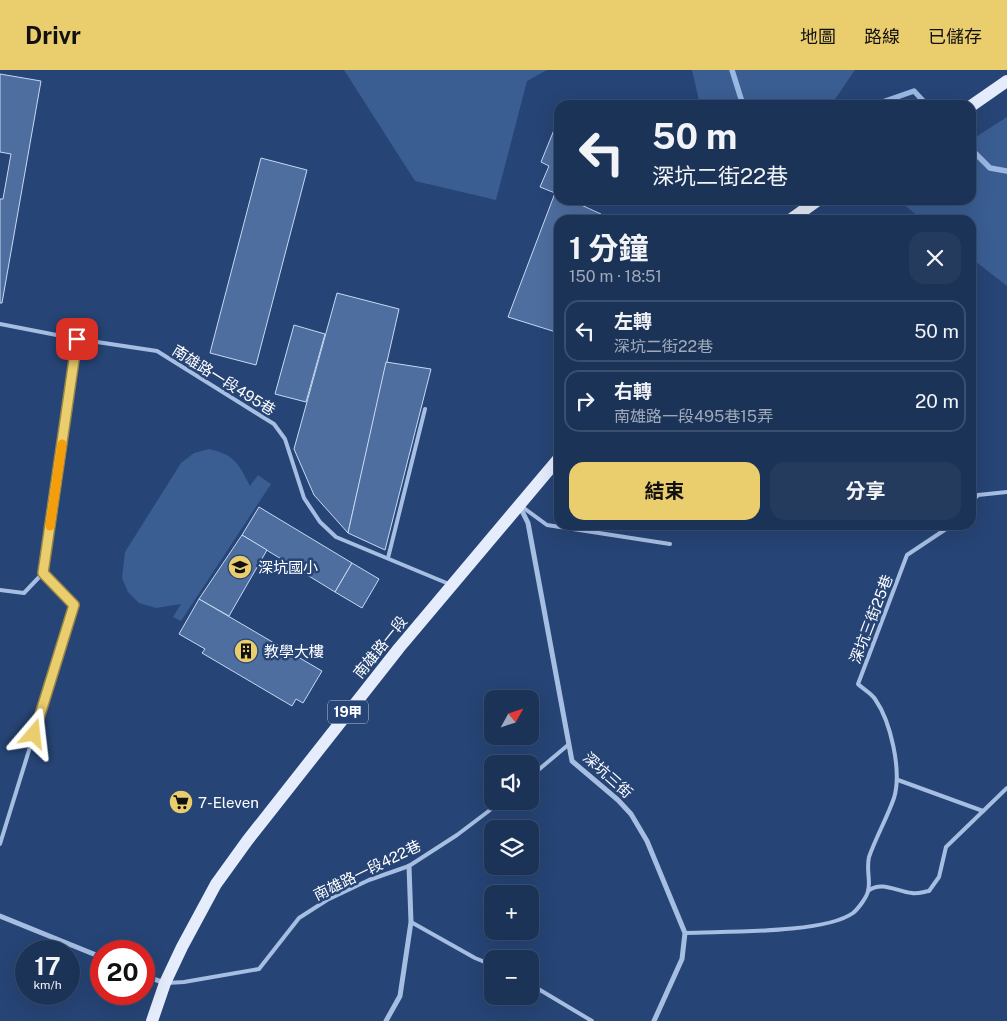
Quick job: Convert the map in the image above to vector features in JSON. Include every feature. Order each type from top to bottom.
[{"type":"main road","points":[[976,103],[1007,81]]},
{"type":"main road","points":[[797,215],[811,205]]},
{"type":"main road","name":"南雄路一段","points":[[152,1021],[165,983],[216,884],[246,841],[451,584],[554,464]]},
{"type":"street","name":"深坑三街","points":[[519,504],[528,523],[572,761],[618,800],[631,814],[647,840],[685,933],[682,959],[654,1021]]},
{"type":"street","points":[[386,1021],[400,996],[412,922],[409,866]]},
{"type":"street","points":[[0,916],[90,953]]},
{"type":"street","points":[[155,979],[165,983]]},
{"type":"lane","name":"南雄路一段495巷","points":[[0,324],[77,339],[157,351],[274,424],[285,439],[304,498],[320,522],[336,537],[451,584]]},
{"type":"lane","points":[[0,590],[24,593],[43,573],[77,339]]},
{"type":"lane","points":[[388,558],[425,410]]},
{"type":"lane","points":[[976,497],[978,495],[1007,492]]},
{"type":"lane","points":[[519,504],[547,525],[554,526]]},
{"type":"lane","points":[[579,530],[670,544]]},
{"type":"lane","name":"深坑三街25巷","points":[[868,891],[866,869],[894,798],[898,780],[896,759],[886,722],[875,699],[858,684],[907,555],[944,530]]},
{"type":"lane","points":[[0,844],[74,605],[43,573]]},
{"type":"lane","points":[[539,769],[568,745]]},
{"type":"lane","points":[[898,780],[983,811]]},
{"type":"lane","points":[[685,933],[805,928],[841,920],[855,912],[868,891],[874,887],[886,886],[913,893],[928,891],[939,877],[946,847],[1007,788]]},
{"type":"lane","name":"南雄路一段422巷","points":[[165,983],[184,982],[259,969],[299,918],[327,900],[368,880],[409,866],[457,836],[490,810]]},
{"type":"lane","points":[[412,922],[484,962]]},
{"type":"lane","points":[[539,989],[592,1021]]},
{"type":"shaded area","points":[[344,70],[547,70],[527,81],[496,200],[415,181]]},
{"type":"shaded area","points":[[692,70],[855,70],[834,100],[699,100]]},
{"type":"shaded area","points":[[1007,117],[1007,286],[976,262],[976,215],[917,215],[904,205],[976,205],[976,137]]},
{"type":"shaded area","points":[[209,449],[225,454],[235,461],[250,486],[258,475],[271,484],[181,621],[173,617],[181,604],[156,608],[139,603],[128,592],[122,578],[125,552],[181,463],[194,453]]},
{"type":"building","points":[[0,74],[41,81],[2,303],[0,303],[0,199],[3,199],[11,154],[0,152]]},
{"type":"building","points":[[554,130],[554,193],[540,187],[549,166],[541,162]]},
{"type":"building","points":[[261,158],[307,170],[256,365],[210,353]]},
{"type":"building","points":[[554,196],[554,205],[581,205],[601,214],[554,215],[554,331],[508,317]]},
{"type":"building","points":[[337,293],[399,309],[348,533],[314,495],[294,449]]},
{"type":"building","points":[[294,325],[325,334],[306,402],[275,394]]},
{"type":"building","points":[[386,362],[431,369],[385,550],[348,533]]},
{"type":"building","points":[[259,507],[352,563],[335,592],[242,535]]},
{"type":"building","points":[[242,535],[267,550],[229,616],[199,599]]},
{"type":"building","points":[[352,563],[379,579],[362,608],[335,592]]},
{"type":"building","name":"教學大樓","points":[[199,599],[322,671],[303,703],[296,699],[292,706],[202,653],[205,649],[179,634]]},
{"type":"waterway","points":[[732,70],[741,100]]},
{"type":"waterway","points":[[888,100],[914,91],[922,100]]},
{"type":"waterway","points":[[976,154],[990,168],[1007,171]]},
{"type":"slow traffic","points":[[50,526],[62,444]]},
{"type":"place","name":"深坑國小","points":[[240,567]]},
{"type":"place","name":"教學大樓","points":[[246,651]]},
{"type":"place","name":"7-Eleven","points":[[181,802]]},
{"type":"route","points":[[34,734],[74,605],[43,573],[77,339]]}]
